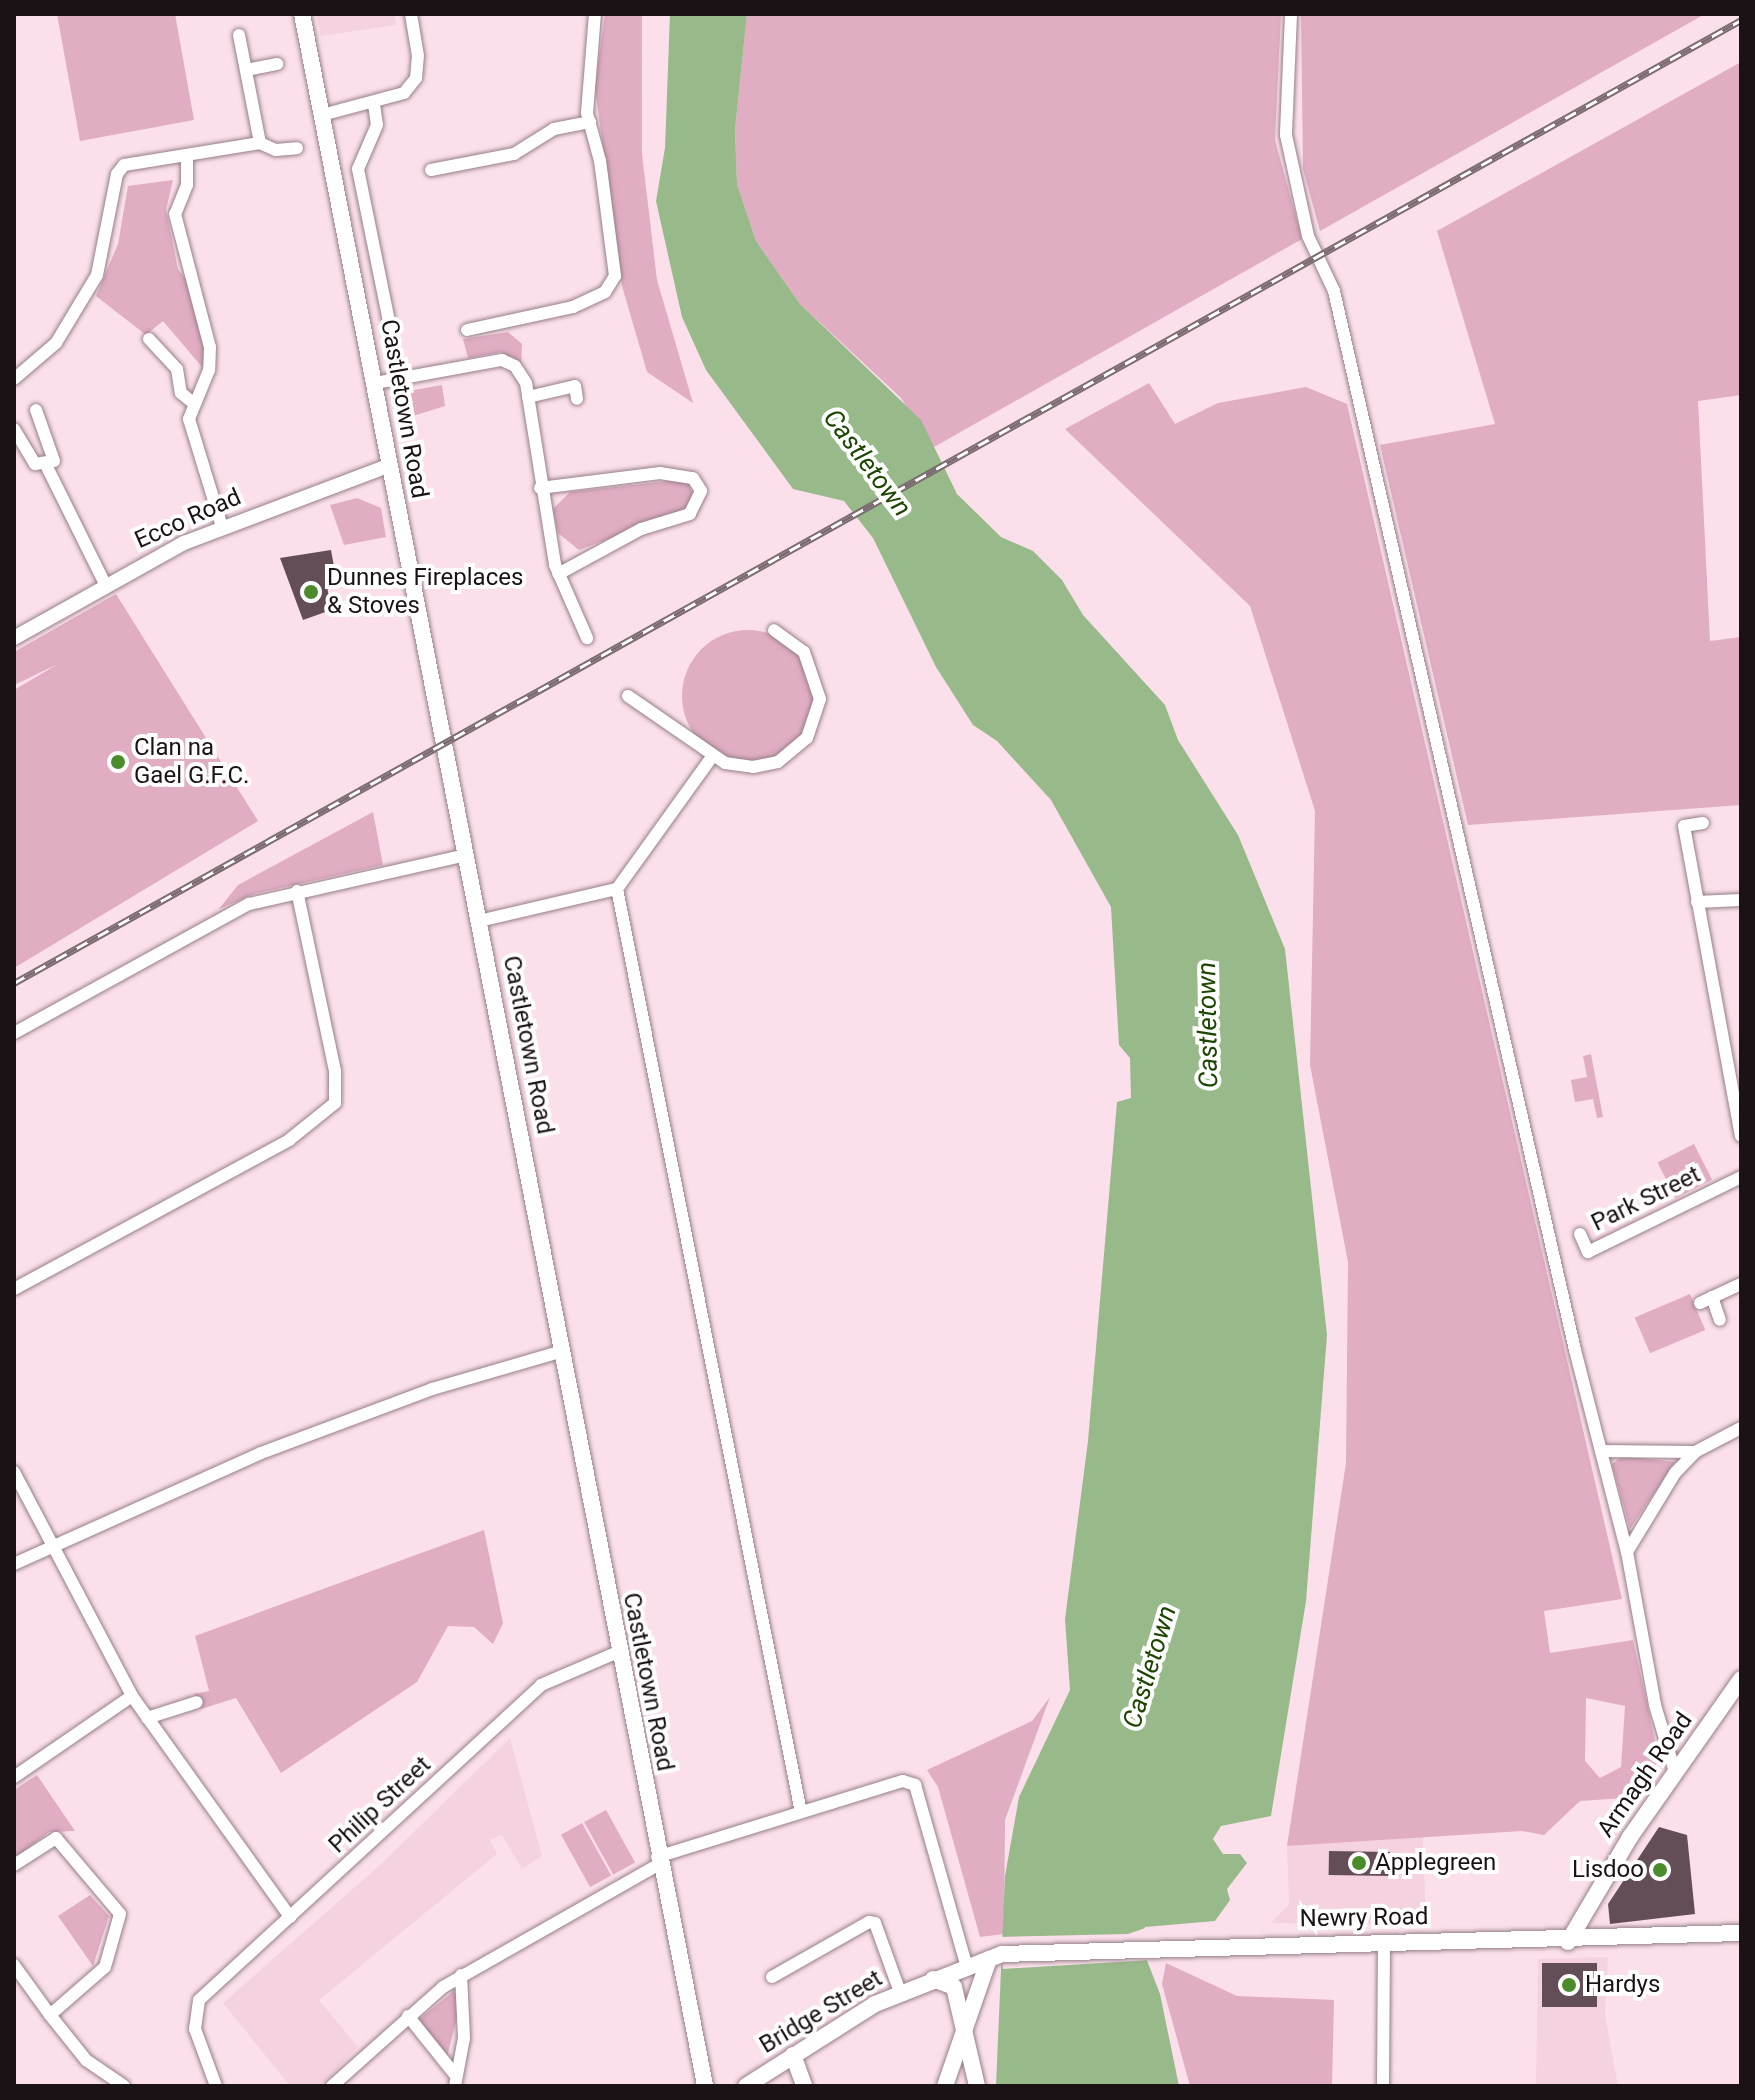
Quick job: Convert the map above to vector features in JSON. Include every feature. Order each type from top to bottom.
[{"type":"main road","name":"Castletown Road","points":[[302,14],[563,1351],[657,1861],[705,2086]]},
{"type":"main road","name":"Armagh Road","points":[[1568,1942],[1675,1772],[1741,1679]]},
{"type":"main road","name":"Newry Road","points":[[966,1964],[995,1957],[1164,1945],[1568,1942],[1741,1933]]},
{"type":"main road","points":[[945,2086],[964,2023],[995,1957]]},
{"type":"main road","name":"Bridge Street","points":[[746,2086],[900,1992],[966,1964]]},
{"type":"main road","points":[[933,1979],[953,1985],[977,2086]]},
{"type":"main road","points":[[793,2055],[804,2086]]},
{"type":"street","points":[[322,115],[374,104],[404,93],[416,78],[411,14]]},
{"type":"street","points":[[467,330],[573,307],[605,292],[615,276],[590,122],[595,14]]},
{"type":"street","points":[[1291,14],[1286,135],[1305,221],[1337,304],[1601,1451],[1627,1552],[1655,1705],[1675,1772]]},
{"type":"street","points":[[239,35],[260,143]]},
{"type":"street","points":[[246,70],[277,64]]},
{"type":"street","points":[[374,104],[377,125],[358,169],[391,331]]},
{"type":"street","points":[[431,170],[514,154],[554,129],[590,122]]},
{"type":"street","points":[[14,379],[56,343],[97,275],[117,174],[124,165],[260,143],[276,150],[297,148]]},
{"type":"street","points":[[187,155],[187,185],[175,214],[183,260],[202,299],[209,370],[192,402],[189,419],[222,527]]},
{"type":"street","points":[[149,339],[177,369],[181,393],[192,402]]},
{"type":"street","points":[[375,383],[502,360],[515,366],[528,397],[540,488],[558,574],[587,638]]},
{"type":"street","points":[[528,397],[575,386],[577,399]]},
{"type":"street","points":[[36,410],[54,454],[47,467]]},
{"type":"street","points":[[14,429],[35,464],[47,467],[105,584]]},
{"type":"street","name":"Ecco Road","points":[[14,638],[105,584],[222,527],[390,465]]},
{"type":"street","points":[[540,488],[660,473],[693,478],[701,491],[690,514],[641,529],[558,574]]},
{"type":"street","points":[[628,696],[712,757],[739,767],[764,766],[797,749],[814,725],[820,699],[813,665],[798,645],[774,630]]},
{"type":"street","points":[[479,921],[617,889],[712,757]]},
{"type":"street","points":[[1703,823],[1684,826],[1741,1136]]},
{"type":"street","points":[[14,1033],[230,913],[297,891],[467,855]]},
{"type":"street","points":[[617,889],[801,1812]]},
{"type":"street","points":[[14,1289],[289,1140],[335,1103],[335,1071],[297,891]]},
{"type":"street","points":[[1697,902],[1741,900]]},
{"type":"street","points":[[1726,1059],[1741,1059]]},
{"type":"street","name":"Park Street","points":[[1580,1234],[1588,1252],[1741,1177]]},
{"type":"street","points":[[1700,1303],[1741,1284]]},
{"type":"street","points":[[1712,1297],[1720,1320]]},
{"type":"street","points":[[14,1564],[349,1420],[563,1351]]},
{"type":"street","points":[[1627,1552],[1659,1495],[1695,1452],[1741,1428]]},
{"type":"street","points":[[1601,1451],[1695,1452]]},
{"type":"street","points":[[14,1472],[132,1696],[290,1917]]},
{"type":"street","name":"Philip Street","points":[[216,2086],[193,2016],[199,2000],[541,1685],[618,1652]]},
{"type":"street","points":[[14,1777],[132,1696]]},
{"type":"street","points":[[147,1718],[197,1702]]},
{"type":"street","points":[[332,2086],[408,2016],[461,1975],[657,1861],[903,1781],[915,1785],[966,1964]]},
{"type":"street","points":[[14,1865],[56,1838],[120,1914],[105,1967],[50,2015]]},
{"type":"street","points":[[772,1977],[869,1922],[875,1923],[900,1992]]},
{"type":"street","points":[[1383,2086],[1384,1941]]},
{"type":"street","points":[[14,1965],[86,2060],[124,2086]]},
{"type":"street","points":[[456,2081],[464,2038],[461,1975]]},
{"type":"street","points":[[408,2016],[456,2081]]},
{"type":"shaded area","points":[[57,14],[175,14],[194,120],[80,141]]},
{"type":"shaded area","points":[[316,14],[394,14],[396,25],[321,36]]},
{"type":"shaded area","points":[[605,14],[642,14],[642,154],[657,280],[693,403],[647,372],[622,286],[595,88]]},
{"type":"shaded area","points":[[747,14],[1281,14],[1275,140],[1302,239],[934,447],[900,397],[800,304],[756,241],[737,184],[735,130]]},
{"type":"shaded area","points":[[1301,14],[1705,14],[1320,231],[1303,169]]},
{"type":"shaded area","points":[[1741,62],[1741,395],[1698,401],[1710,641],[1741,637],[1741,805],[1468,825],[1380,445],[1495,424],[1437,231]]},
{"type":"shaded area","points":[[173,180],[166,210],[178,269],[190,285],[206,358],[203,368],[163,321],[146,335],[96,296],[118,244],[128,186]]},
{"type":"shaded area","points":[[508,332],[522,344],[521,365],[501,352],[468,358],[463,339]]},
{"type":"shaded area","points":[[1149,383],[1175,424],[1218,403],[1306,387],[1347,404],[1622,1599],[1544,1611],[1550,1653],[1633,1640],[1659,1759],[1640,1797],[1580,1801],[1544,1835],[1522,1831],[1287,1846],[1346,1463],[1348,1262],[1310,1065],[1315,811],[1250,606],[1065,429]],"holes":[[[1586,1698],[1625,1706],[1621,1767],[1600,1778],[1585,1761]]]},
{"type":"shaded area","points":[[442,385],[445,406],[397,421],[396,400],[403,392]]},
{"type":"shaded area","points":[[678,480],[689,484],[694,499],[685,510],[579,550],[558,533],[553,509],[570,492]]},
{"type":"shaded area","points":[[357,498],[381,508],[386,537],[344,545],[330,505]]},
{"type":"shaded area","name":"Clan na Gael G.F.C.","points":[[116,594],[258,821],[14,968],[14,690],[58,664],[14,685],[14,652]]},
{"type":"shaded area","points":[[748,630],[773,635],[795,649],[809,671],[814,696],[809,721],[795,743],[773,757],[748,762],[723,757],[701,743],[687,721],[682,696],[687,671],[701,649],[723,635]]},
{"type":"shaded area","points":[[373,812],[383,865],[254,894],[219,909],[238,885]]},
{"type":"shaded area","points":[[1591,1054],[1603,1117],[1597,1118],[1593,1099],[1575,1102],[1571,1080],[1587,1077],[1583,1056]]},
{"type":"shaded area","points":[[1694,1144],[1712,1180],[1676,1198],[1657,1163]]},
{"type":"shaded area","points":[[1690,1294],[1705,1330],[1650,1353],[1635,1317]]},
{"type":"shaded area","points":[[1622,1456],[1675,1462],[1630,1529],[1612,1464]]},
{"type":"shaded area","points":[[484,1530],[503,1623],[493,1644],[474,1627],[448,1626],[417,1682],[281,1773],[236,1698],[201,1709],[194,1694],[209,1691],[195,1636]]},
{"type":"shaded area","points":[[1050,1697],[1005,1820],[1004,1934],[980,1937],[938,1787],[927,1770],[1032,1721]]},
{"type":"shaded area","points":[[510,1738],[542,1856],[522,1869],[502,1835],[490,1840],[497,1854],[319,2000],[358,2047],[321,2086],[290,2086],[223,2003],[380,1865]]},
{"type":"shaded area","points":[[37,1775],[75,1831],[49,1832],[14,1859],[14,1790]]},
{"type":"shaded area","points":[[606,1810],[635,1862],[613,1875],[584,1822]]},
{"type":"shaded area","points":[[582,1823],[611,1875],[590,1887],[561,1835]]},
{"type":"shaded area","points":[[1423,1837],[1426,1924],[1271,1923],[1289,1904],[1287,1846]]},
{"type":"shaded area","points":[[90,1895],[109,1916],[93,1966],[58,1916]]},
{"type":"shaded area","points":[[1608,1957],[1605,2015],[1618,2086],[1536,2086],[1538,1959]]},
{"type":"shaded area","points":[[1166,1963],[1237,1996],[1334,2000],[1332,2086],[1190,2086],[1162,1984]]},
{"type":"shaded area","points":[[454,1991],[460,2006],[446,2061],[418,2020]]},
{"type":"water","name":"Castletown","points":[[670,14],[747,14],[735,130],[737,184],[756,241],[800,304],[921,420],[957,494],[1001,537],[1033,551],[1062,580],[1083,615],[1165,705],[1178,740],[1238,835],[1285,949],[1327,1335],[1306,1601],[1271,1816],[1221,1826],[1213,1839],[1223,1854],[1240,1854],[1247,1863],[1227,1889],[1230,1900],[1215,1921],[1145,1927],[1141,1945],[1160,1994],[1179,2086],[996,2086],[1005,1876],[1019,1797],[1070,1690],[1065,1619],[1088,1441],[1117,1102],[1131,1098],[1130,1058],[1119,1045],[1111,907],[1051,800],[997,741],[973,725],[936,667],[873,538],[844,501],[793,489],[706,370],[682,317],[656,201],[665,148]]},
{"type":"pier","points":[[1148,1927],[1163,1928],[1148,1930],[1151,1960],[1003,1969],[999,1937],[1128,1934]]},
{"type":"building","name":"Dunnes Fireplaces & Stoves","points":[[331,550],[335,572],[325,574],[331,610],[303,620],[280,558]]},
{"type":"building","name":"Lisdoo","points":[[1659,1827],[1687,1835],[1695,1914],[1610,1924],[1608,1904]]},
{"type":"building","name":"Applegreen","points":[[1329,1851],[1390,1852],[1390,1876],[1329,1875]]},
{"type":"building","name":"Hardys","points":[[1542,1963],[1597,1963],[1597,2007],[1542,2007]]},
{"type":"railway","points":[[14,983],[1741,20]]},
{"type":"place","name":"Dunnes Fireplaces & Stoves","points":[[311,592]]},
{"type":"place","name":"Clan na Gael G.F.C.","points":[[118,762]]},
{"type":"place","name":"Applegreen","points":[[1359,1863]]},
{"type":"place","name":"Lisdoo","points":[[1660,1870]]},
{"type":"place","name":"Hardys","points":[[1569,1985]]}]
